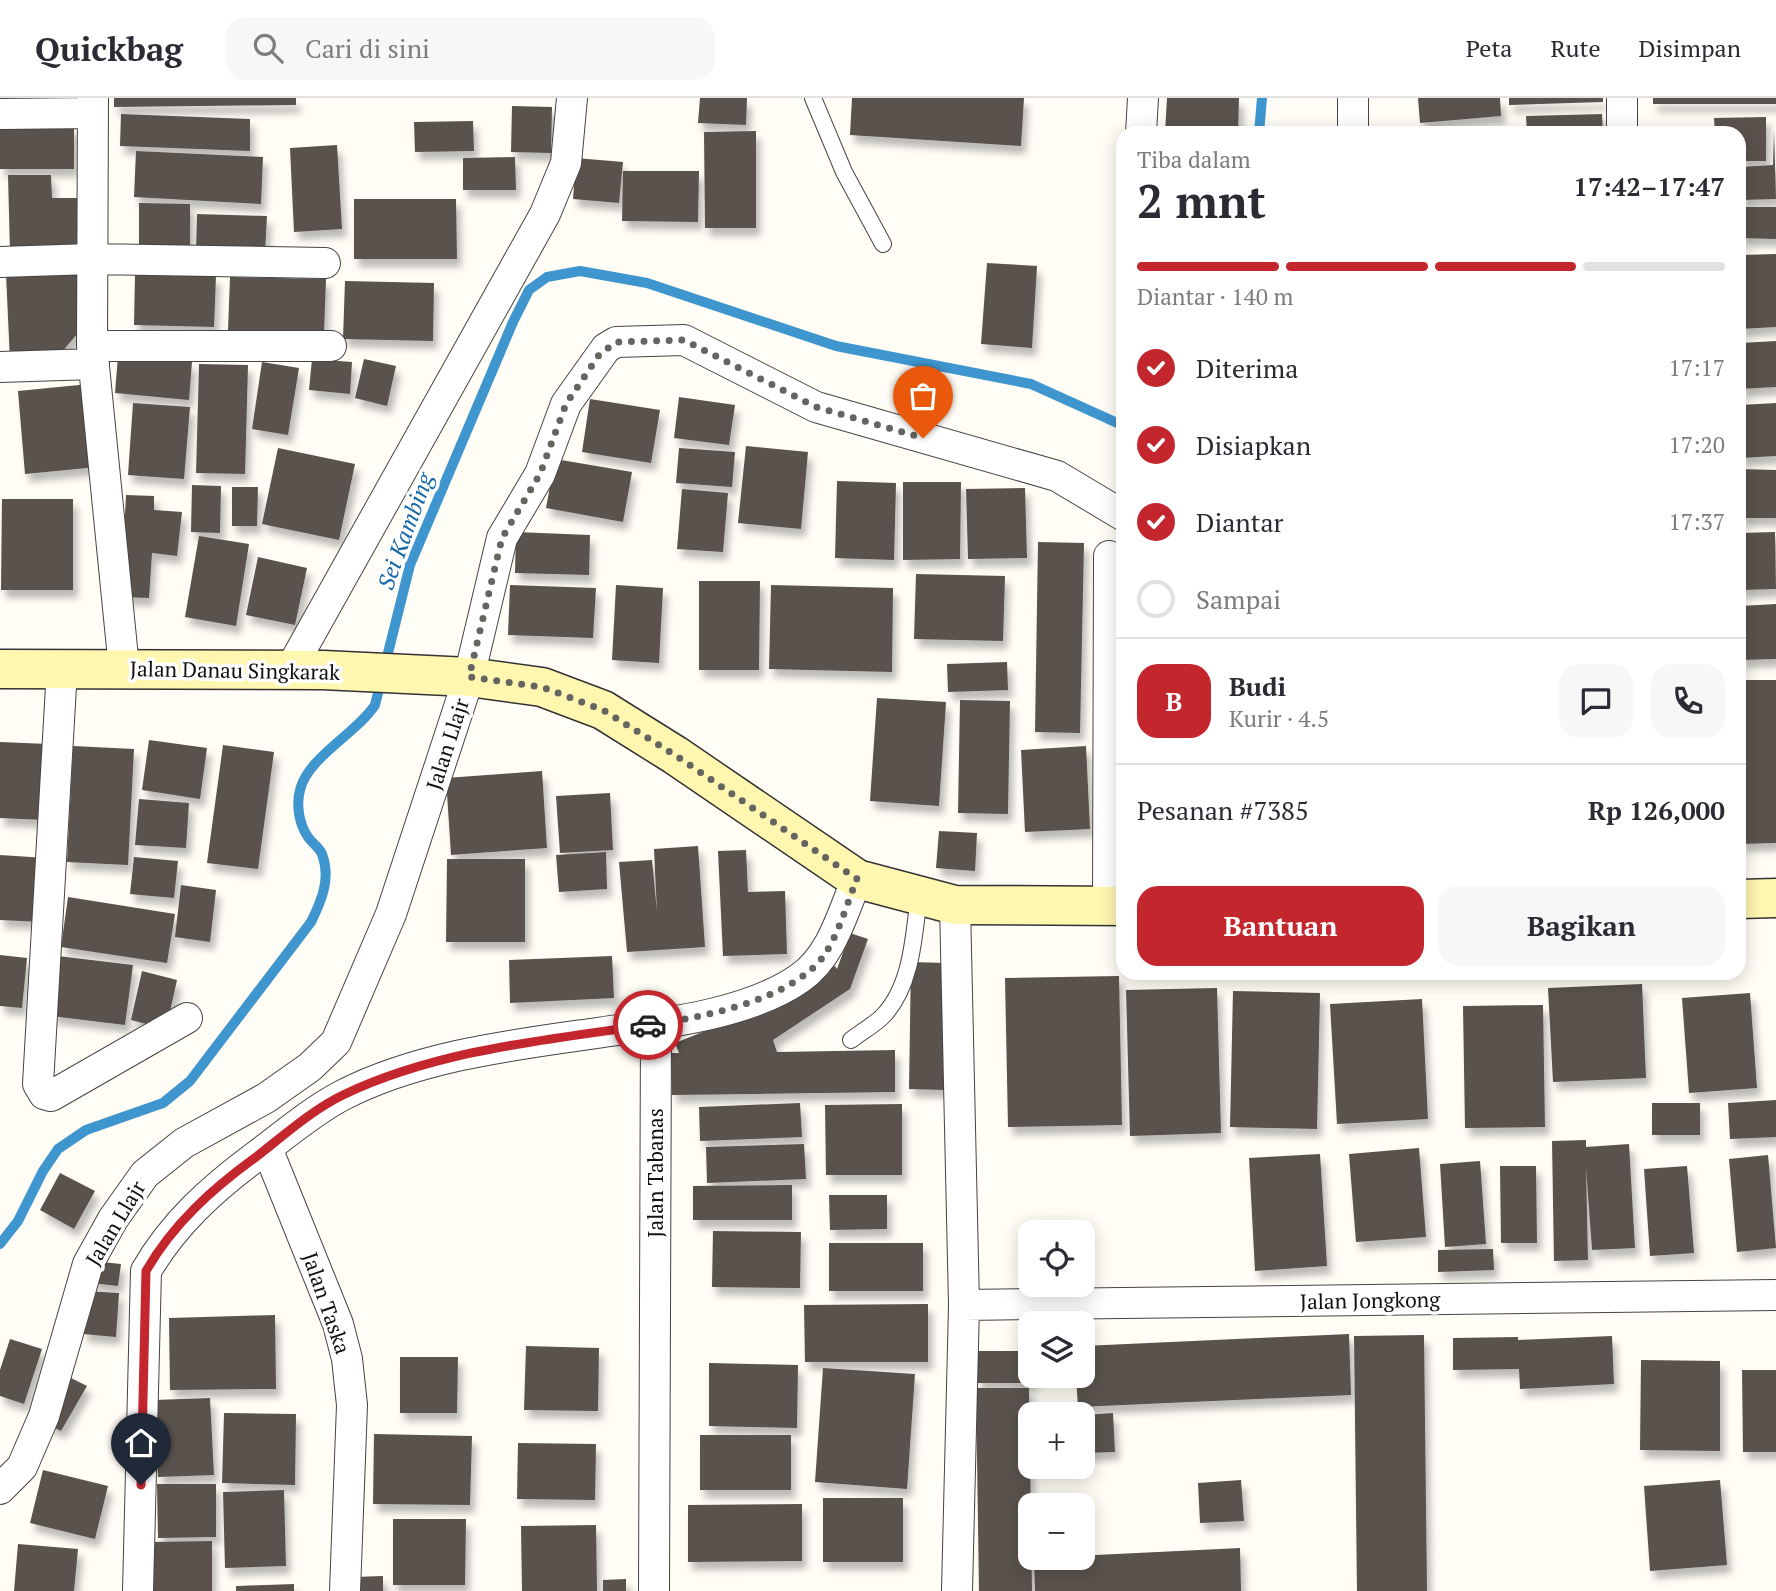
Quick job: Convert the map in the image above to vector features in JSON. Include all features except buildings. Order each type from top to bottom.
[{"type":"street","points":[[307,670],[545,214],[566,163],[572,98]]},
{"type":"street","points":[[1141,126],[1143,98]]},
{"type":"street","points":[[1353,98],[1353,126]]},
{"type":"street","points":[[1622,98],[1622,126]]},
{"type":"street","points":[[0,114],[93,105],[93,355],[124,668]]},
{"type":"street","points":[[0,262],[92,259],[325,263]]},
{"type":"street","name":"Jalan Llajr","points":[[0,1489],[22,1467],[44,1416],[88,1264],[113,1219],[145,1174],[184,1143],[266,1098],[310,1067],[336,1042],[391,914],[469,677],[502,538],[540,474],[566,404],[599,355],[616,342],[684,340],[816,407],[1057,476],[1116,511]]},
{"type":"street","points":[[0,367],[93,355],[331,346]]},
{"type":"street","points":[[1109,556],[1116,906]]},
{"type":"street","points":[[62,668],[38,1084],[44,1094],[51,1096],[187,1018]]},
{"type":"street","name":"Jalan Danau Singkarak","points":[[0,669],[307,670],[469,677],[542,687],[603,710],[675,755],[857,879],[955,905],[1116,906]]},
{"type":"street","points":[[138,1591],[146,1271],[162,1242],[193,1209],[268,1148],[341,1096],[400,1073],[498,1047],[656,1024],[767,996],[800,978],[825,954],[857,879]]},
{"type":"street","points":[[1746,899],[1776,898]]},
{"type":"street","points":[[955,905],[964,1305],[957,1591]]},
{"type":"street","name":"Jalan Tabanas","points":[[654,1591],[656,1024]]},
{"type":"street","name":"Jalan Taska","points":[[268,1148],[338,1324],[348,1359],[352,1405],[345,1591]]},
{"type":"street","name":"Jalan Jongkong","points":[[964,1305],[1776,1295]]},
{"type":"lane","points":[[813,98],[844,172],[883,244]]},
{"type":"lane","points":[[851,1040],[883,1016],[903,984],[914,939],[919,895]]},
{"type":"waterway","name":"Sei Kambing","points":[[1260,126],[1262,98]]},
{"type":"waterway","name":"Sei Kambing","points":[[0,1244],[18,1221],[43,1171],[58,1149],[86,1130],[163,1103],[190,1081],[311,922],[322,897],[326,872],[322,854],[308,837],[300,820],[300,790],[312,767],[367,716],[375,705],[410,565],[529,290],[547,277],[580,271],[647,283],[836,346],[1031,384],[1116,422]]},
{"type":"way so far","points":[[648,1025],[719,1010],[767,996],[800,978],[825,954],[857,879],[675,755],[603,710],[566,693],[542,687],[469,677],[502,538],[540,474],[566,404],[599,355],[616,342],[684,340],[816,407],[923,438]]},
{"type":"route","points":[[141,1485],[146,1271],[162,1242],[228,1177],[341,1096],[400,1073],[498,1047],[648,1025]]}]
